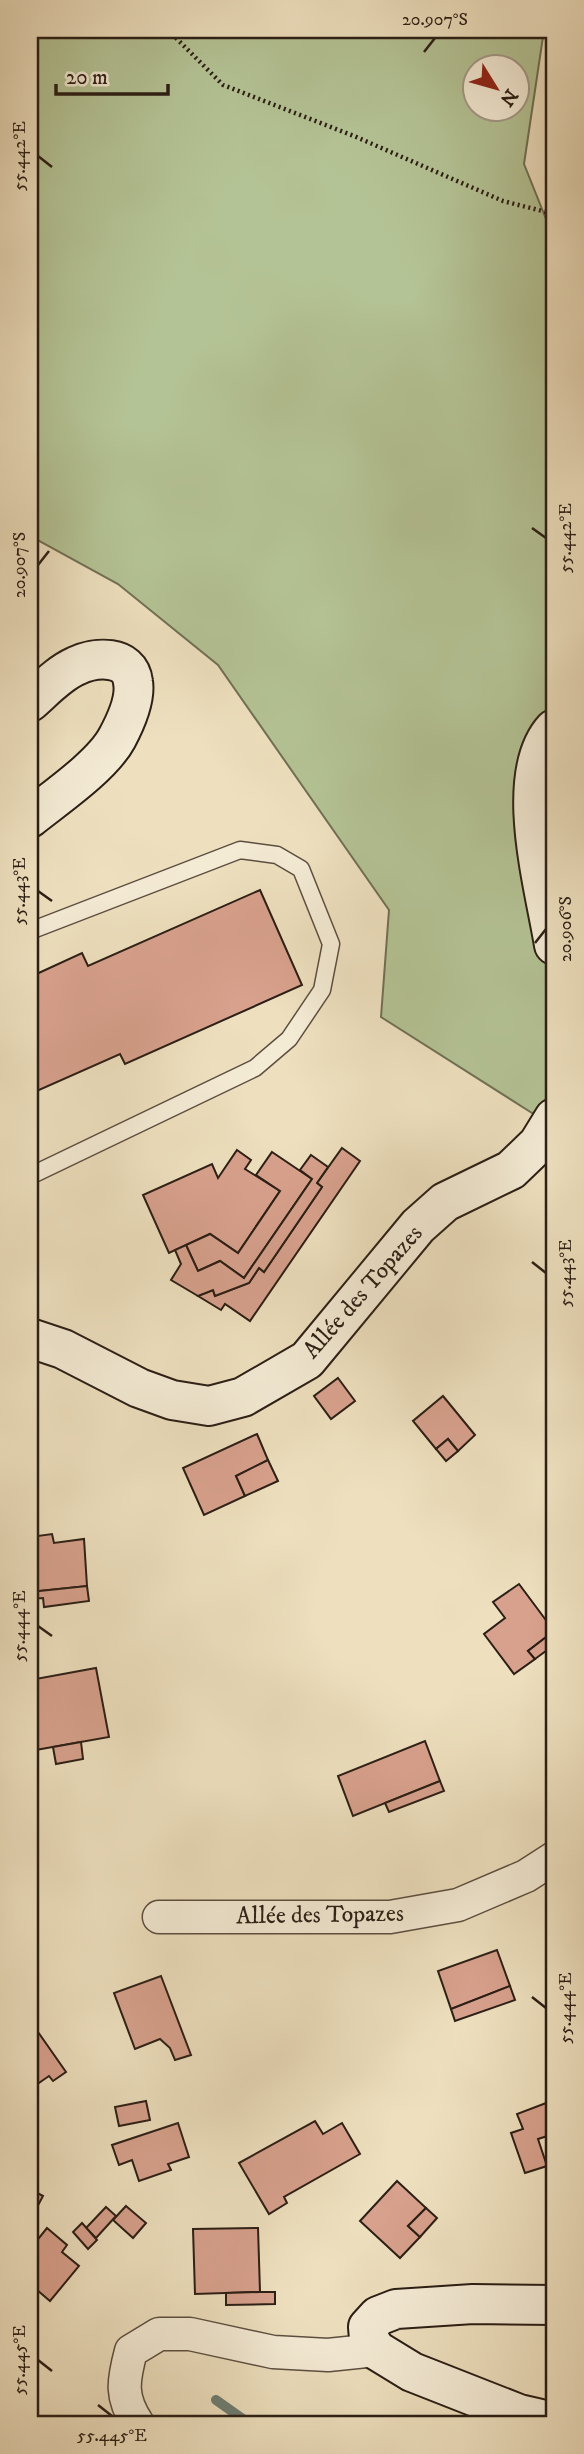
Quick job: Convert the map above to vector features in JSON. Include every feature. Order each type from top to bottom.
[{"type":"main road","points":[[30,702],[64,672],[78,664],[95,660],[113,659],[126,666],[134,680],[132,698],[115,741],[91,768],[30,818]]},
{"type":"main road","points":[[554,729],[540,755],[534,788],[533,824],[554,945]]},
{"type":"main road","name":"Allée des Topazes","points":[[30,1338],[64,1349],[139,1388],[172,1400],[209,1406],[243,1397],[307,1360],[418,1226],[445,1202],[511,1170],[538,1144],[554,1118]]},
{"type":"main road","points":[[554,2305],[473,2304],[396,2308],[378,2316],[368,2327],[369,2339],[376,2350],[412,2372],[519,2414],[554,2422]]},
{"type":"street","name":"Allée des Topazes","points":[[159,1917],[390,1917],[458,1905],[526,1876],[554,1858]]},
{"type":"street","points":[[138,2424],[128,2410],[123,2380],[131,2351],[159,2334],[190,2333],[273,2352],[328,2355],[376,2350]]},
{"type":"lane","points":[[30,931],[240,850],[277,855],[301,869],[331,944],[322,990],[289,1039],[255,1068],[30,1176]]},
{"type":"path","points":[[168,30],[223,85],[354,136],[503,201],[554,214]]},
{"type":"green space","points":[[30,30],[544,30],[532,110],[532,52],[462,52],[462,122],[530,122],[524,164],[554,239],[554,1109],[532,1113],[381,1017],[389,910],[218,665],[118,584],[30,536]]},
{"type":"building","points":[[260,890],[302,985],[125,1064],[120,1054],[30,1094],[30,977],[82,953],[88,966]]},
{"type":"building","points":[[342,1148],[360,1161],[250,1321],[225,1304],[221,1310],[198,1296],[213,1290],[215,1296],[249,1283],[259,1268],[264,1272],[322,1187],[317,1183]]},
{"type":"building","points":[[237,1150],[251,1160],[245,1169],[280,1191],[238,1253],[210,1234],[169,1253],[143,1195],[212,1164],[218,1178]]},
{"type":"building","points":[[272,1152],[312,1179],[244,1278],[220,1261],[198,1271],[186,1245],[210,1234],[238,1253],[280,1191],[256,1175]]},
{"type":"building","points":[[311,1155],[328,1167],[317,1183],[322,1187],[264,1272],[259,1268],[249,1283],[215,1296],[213,1290],[198,1296],[171,1280],[181,1264],[175,1250],[186,1245],[198,1271],[220,1261],[244,1278],[312,1179],[300,1170]]},
{"type":"building","points":[[338,1378],[355,1401],[331,1419],[314,1396]]},
{"type":"building","points":[[443,1396],[475,1435],[458,1451],[448,1439],[436,1449],[413,1421]]},
{"type":"building","points":[[257,1434],[268,1460],[236,1476],[245,1496],[204,1515],[183,1468]]},
{"type":"building","points":[[448,1439],[458,1451],[446,1461],[436,1449]]},
{"type":"building","points":[[268,1460],[278,1481],[245,1496],[236,1476]]},
{"type":"building","points":[[52,1534],[54,1543],[84,1539],[87,1586],[30,1592],[30,1537]]},
{"type":"building","points":[[519,1584],[554,1631],[528,1651],[535,1659],[514,1674],[484,1634],[505,1618],[493,1602]]},
{"type":"building","points":[[87,1586],[89,1601],[44,1607],[43,1598],[30,1599],[30,1592]]},
{"type":"building","points":[[554,1631],[554,1645],[535,1659],[528,1651]]},
{"type":"building","points":[[96,1668],[109,1737],[30,1751],[30,1680]]},
{"type":"building","points":[[425,1741],[440,1781],[353,1816],[338,1776]]},
{"type":"building","points":[[81,1742],[83,1759],[56,1764],[53,1747]]},
{"type":"building","points":[[440,1781],[444,1791],[389,1812],[385,1803]]},
{"type":"building","points":[[497,1950],[510,1986],[451,2009],[438,1971]]},
{"type":"building","points":[[161,1976],[191,2055],[175,2060],[170,2048],[160,2039],[135,2049],[114,1993]]},
{"type":"building","points":[[510,1986],[515,2000],[455,2021],[451,2009]]},
{"type":"building","points":[[38,2032],[66,2072],[53,2081],[49,2076],[30,2089],[30,2038]]},
{"type":"building","points":[[554,2100],[554,2134],[538,2139],[547,2166],[525,2173],[511,2133],[523,2129],[517,2114]]},
{"type":"building","points":[[146,2101],[150,2120],[119,2126],[115,2107]]},
{"type":"building","points":[[315,2121],[323,2134],[342,2123],[360,2154],[284,2197],[287,2203],[269,2214],[239,2163]]},
{"type":"building","points":[[178,2123],[189,2157],[168,2164],[171,2170],[139,2181],[132,2160],[119,2165],[112,2145]]},
{"type":"building","points":[[397,2181],[426,2208],[408,2226],[420,2237],[400,2258],[360,2221]]},
{"type":"building","points":[[30,2189],[43,2196],[35,2211],[30,2208]]},
{"type":"building","points":[[126,2206],[146,2223],[133,2238],[113,2220]]},
{"type":"building","points":[[106,2207],[116,2216],[96,2238],[86,2228]]},
{"type":"building","points":[[426,2208],[437,2218],[420,2237],[408,2226]]},
{"type":"building","points":[[82,2223],[97,2240],[88,2249],[73,2232]]},
{"type":"building","points":[[47,2228],[67,2245],[62,2252],[79,2266],[50,2301],[30,2284],[30,2249]]},
{"type":"building","points":[[258,2228],[260,2292],[195,2294],[193,2229]]},
{"type":"building","points":[[275,2292],[275,2304],[226,2305],[226,2293]]},
{"type":"waterway","points":[[216,2400],[250,2424]]}]
